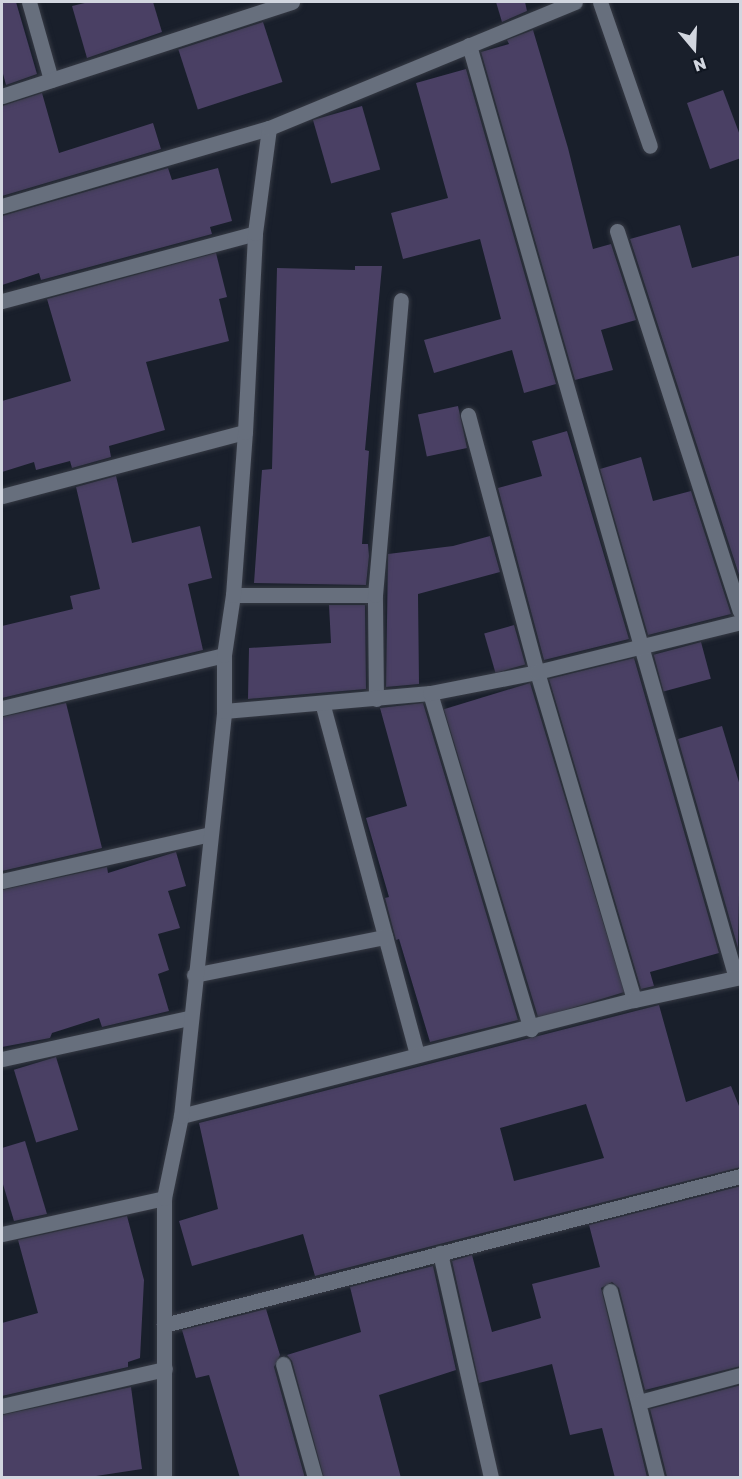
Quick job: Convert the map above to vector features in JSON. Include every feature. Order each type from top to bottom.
[{"type":"street","points":[[29,2],[51,80]]},
{"type":"street","points":[[2,96],[292,2]]},
{"type":"street","points":[[2,206],[269,128],[575,2]]},
{"type":"street","points":[[600,2],[650,146]]},
{"type":"street","points":[[181,1116],[417,1055],[531,1029],[634,1000],[738,977],[469,45]]},
{"type":"street","points":[[164,1478],[164,1198],[181,1116],[189,1018],[224,711],[224,655],[233,596],[245,432],[255,233],[269,128]]},
{"type":"street","points":[[617,231],[741,611]]},
{"type":"street","points":[[2,301],[255,233]]},
{"type":"street","points":[[376,699],[375,595],[401,300]]},
{"type":"street","points":[[468,415],[537,672],[634,1000]]},
{"type":"street","points":[[2,496],[245,432]]},
{"type":"street","points":[[233,596],[375,595]]},
{"type":"street","points":[[224,711],[323,705],[430,693],[537,672],[741,622]]},
{"type":"street","points":[[2,708],[224,655]]},
{"type":"street","points":[[430,693],[531,1029]]},
{"type":"street","points":[[323,705],[417,1055]]},
{"type":"street","points":[[2,881],[210,834]]},
{"type":"street","points":[[194,975],[385,937]]},
{"type":"street","points":[[2,1059],[189,1018]]},
{"type":"street","points":[[164,1325],[741,1176]]},
{"type":"street","points":[[2,1234],[164,1198]]},
{"type":"street","points":[[440,1253],[491,1478]]},
{"type":"street","points":[[610,1291],[657,1478]]},
{"type":"street","points":[[283,1364],[315,1478]]},
{"type":"street","points":[[2,1406],[165,1369]]},
{"type":"street","points":[[639,1402],[741,1375]]},
{"type":"building","points":[[2,2],[16,2],[37,74],[6,85],[2,70]]},
{"type":"building","points":[[89,2],[153,2],[162,32],[87,58],[72,6]]},
{"type":"building","points":[[496,2],[525,2],[527,11],[502,22]]},
{"type":"building","points":[[263,22],[282,82],[198,109],[178,50]]},
{"type":"building","points":[[533,30],[568,148],[593,249],[611,244],[636,320],[601,330],[613,370],[575,380],[481,52],[509,44],[507,40]]},
{"type":"building","points":[[466,69],[556,384],[524,393],[512,350],[434,373],[424,340],[501,319],[480,239],[403,259],[391,213],[448,198],[416,83]]},
{"type":"building","points":[[723,90],[741,138],[741,158],[710,169],[687,103]]},
{"type":"building","points":[[42,93],[59,153],[153,123],[161,149],[2,196],[2,106]]},
{"type":"building","points":[[362,106],[380,169],[331,184],[313,120]]},
{"type":"building","points":[[168,168],[172,180],[218,168],[232,221],[210,227],[212,234],[41,280],[39,273],[2,285],[2,216]]},
{"type":"building","points":[[680,225],[692,268],[741,255],[741,581],[630,239]]},
{"type":"building","points":[[216,253],[227,297],[219,299],[229,341],[146,362],[165,430],[109,446],[111,457],[72,468],[70,461],[36,470],[34,462],[2,472],[2,401],[71,381],[47,299]]},
{"type":"building","points":[[355,266],[382,266],[365,450],[369,451],[362,544],[368,544],[366,585],[254,583],[262,470],[272,469],[277,268],[355,270]]},
{"type":"building","points":[[458,406],[467,448],[427,457],[418,415]]},
{"type":"building","points":[[567,431],[629,639],[544,660],[498,488],[542,476],[532,441]]},
{"type":"building","points":[[641,457],[653,501],[691,491],[731,614],[648,635],[600,469]]},
{"type":"building","points":[[116,476],[132,543],[200,526],[212,578],[188,584],[203,650],[2,698],[2,626],[73,609],[70,596],[100,589],[76,487]]},
{"type":"building","points":[[490,536],[500,572],[418,594],[419,684],[386,687],[388,554],[453,546]]},
{"type":"building","points":[[329,605],[365,605],[366,689],[248,699],[249,648],[331,643]]},
{"type":"building","points":[[514,625],[525,664],[496,673],[484,634]]},
{"type":"building","points":[[701,642],[711,679],[664,691],[654,655]]},
{"type":"building","points":[[634,658],[719,953],[650,972],[654,986],[641,989],[549,679]]},
{"type":"building","points":[[530,683],[624,992],[538,1018],[444,709]]},
{"type":"building","points":[[66,703],[102,848],[2,871],[2,717]]},
{"type":"building","points":[[423,703],[518,1020],[430,1042],[399,939],[396,940],[385,898],[389,897],[366,818],[407,806],[380,708]]},
{"type":"building","points":[[722,726],[741,789],[738,948],[678,739]]},
{"type":"building","points":[[176,852],[186,886],[168,891],[180,928],[158,934],[169,970],[158,974],[169,1011],[102,1027],[99,1018],[52,1033],[50,1038],[2,1047],[2,890],[107,867],[108,873]]},
{"type":"building","points":[[659,1005],[686,1102],[731,1086],[741,1111],[741,1167],[315,1276],[303,1234],[192,1266],[179,1221],[218,1209],[199,1123]],"holes":[[[586,1104],[604,1158],[514,1181],[500,1128]]]},
{"type":"building","points":[[56,1057],[78,1130],[36,1143],[14,1070]]},
{"type":"building","points":[[25,1141],[47,1214],[14,1221],[2,1181],[2,1148]]},
{"type":"building","points":[[741,1186],[741,1366],[645,1390],[619,1288],[612,1282],[601,1288],[647,1477],[615,1478],[602,1428],[570,1435],[552,1364],[479,1383],[452,1261],[472,1255],[492,1332],[541,1318],[532,1284],[600,1267],[589,1225]]},
{"type":"building","points":[[127,1216],[144,1280],[140,1358],[128,1362],[128,1367],[2,1396],[2,1323],[38,1313],[18,1240]]},
{"type":"building","points":[[433,1266],[456,1370],[379,1395],[401,1478],[324,1478],[292,1361],[287,1355],[361,1332],[350,1287]]},
{"type":"building","points":[[266,1309],[280,1355],[274,1367],[305,1478],[240,1478],[209,1375],[196,1378],[182,1330]]},
{"type":"building","points":[[741,1385],[741,1478],[667,1477],[650,1409]]},
{"type":"building","points":[[131,1387],[142,1469],[83,1478],[2,1478],[2,1415]]}]
